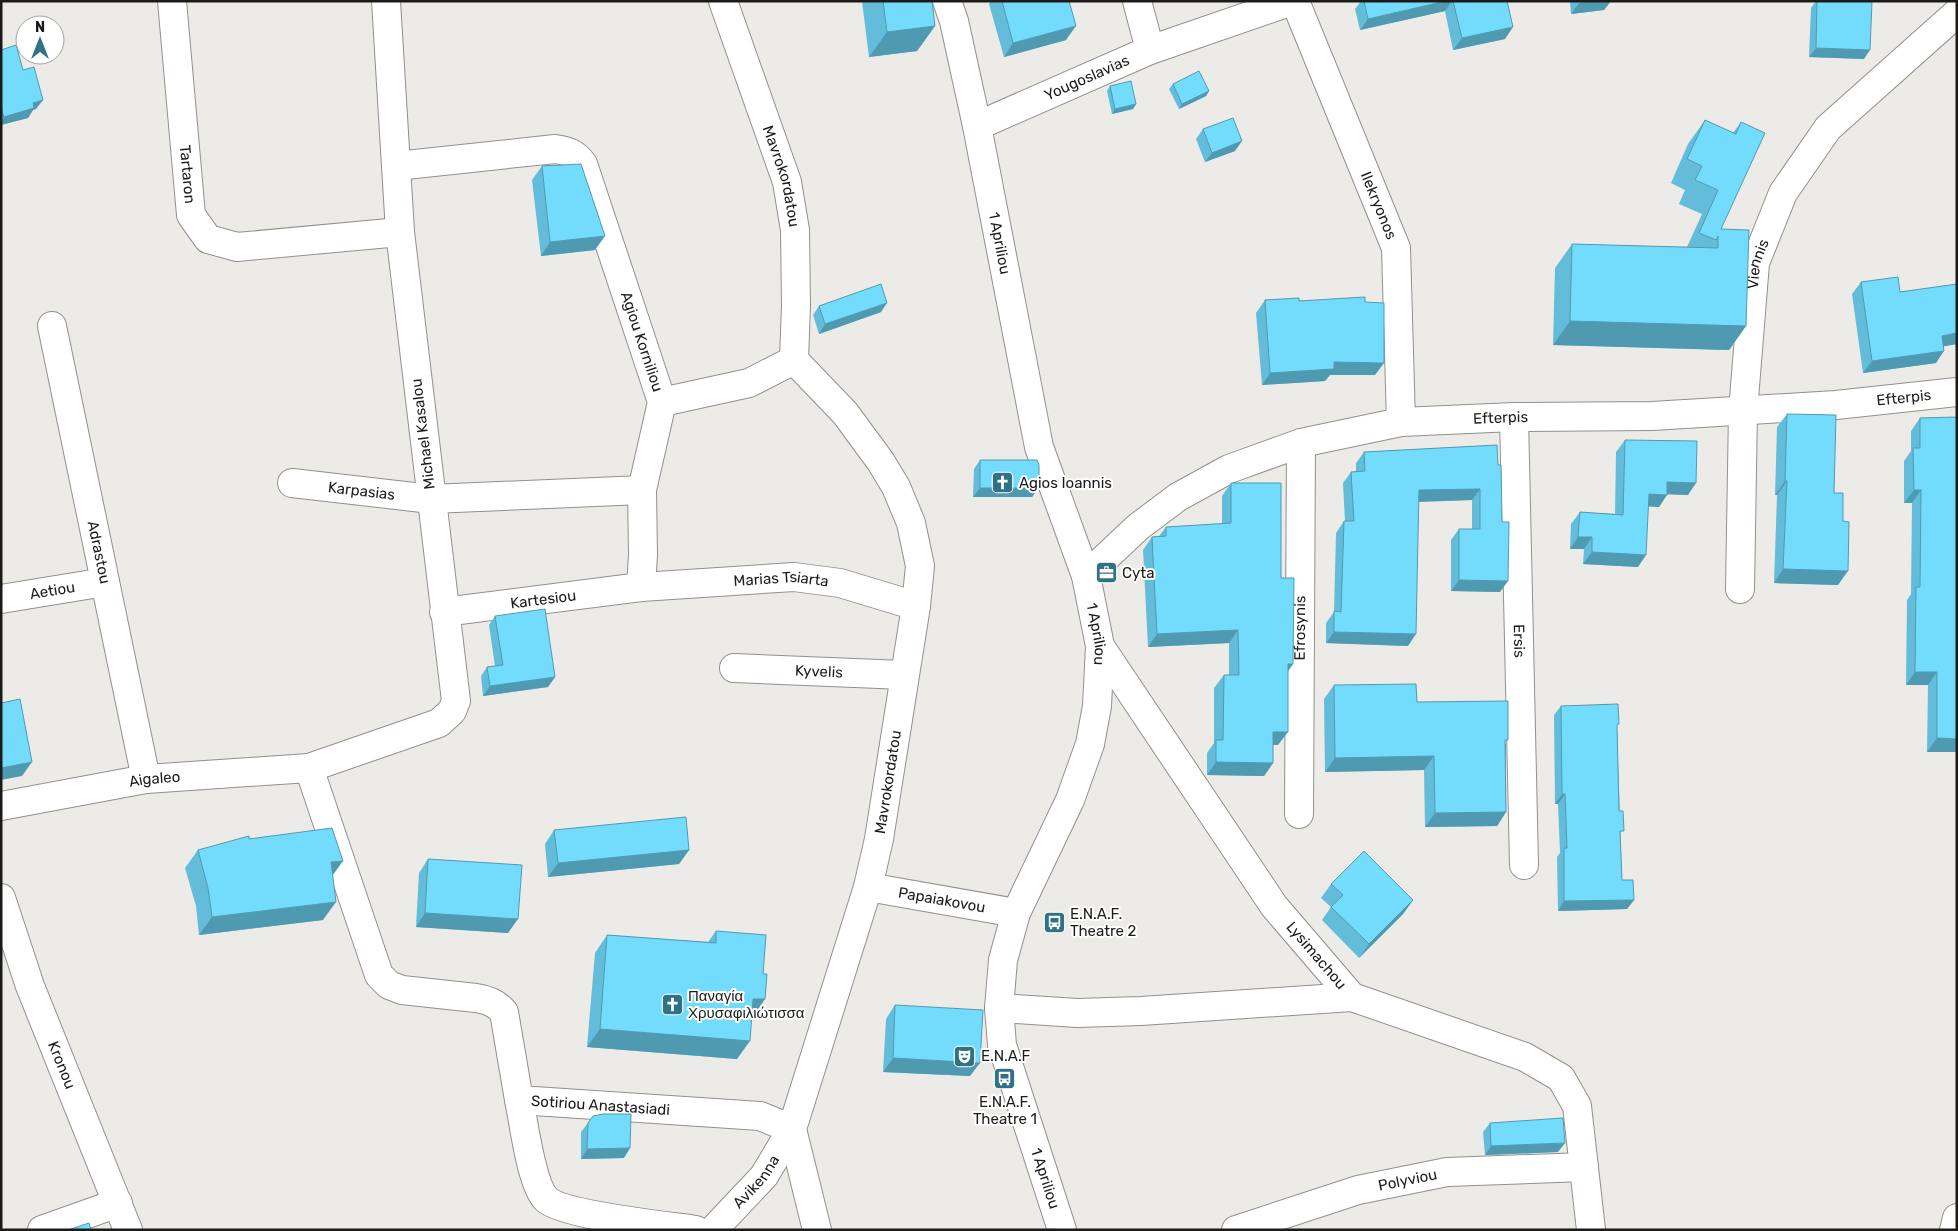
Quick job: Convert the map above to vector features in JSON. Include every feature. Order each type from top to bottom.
[{"type":"street","name":"Tartaron","points":[[172,1],[191,215],[208,239],[237,247],[400,232]]},
{"type":"street","name":"Michael Kasalou","points":[[310,768],[439,723],[452,711],[456,701],[400,232],[386,1]]},
{"type":"street","name":"Mavrokordatou","points":[[723,1],[787,182],[795,230],[796,305],[794,360],[845,413],[881,462],[896,487],[911,523],[920,566],[916,606],[879,839],[868,887],[792,1129]]},
{"type":"street","name":"1 Apriliou","points":[[947,1],[954,21],[977,126],[1039,447],[1086,576],[1100,646],[1097,706],[1090,744],[1070,800],[1016,913],[1003,960],[999,1008],[1002,1045],[1057,1229]]},
{"type":"street","points":[[1137,1],[1150,50]]},
{"type":"street","name":"Yougoslavias","points":[[977,126],[1150,50],[1293,1]]},
{"type":"street","name":"Ilekryonos","points":[[1293,1],[1396,248],[1401,422]]},
{"type":"street","name":"Viennis","points":[[1740,589],[1743,411],[1755,263],[1783,193],[1828,128],[1957,14]]},
{"type":"street","name":"Agiou Korniliou","points":[[396,166],[554,149],[576,155],[583,164],[662,402],[642,490],[643,555],[641,587]]},
{"type":"street","name":"Adrastou","points":[[52,326],[146,779]]},
{"type":"street","points":[[662,402],[749,383],[794,360]]},
{"type":"street","name":"Efterpis","points":[[1086,576],[1138,528],[1178,497],[1229,469],[1301,443],[1401,422],[1514,417],[1652,416],[1836,404],[1957,392]]},
{"type":"street","name":"Ersis","points":[[1514,417],[1524,865]]},
{"type":"street","name":"Efrosynis","points":[[1299,814],[1301,443]]},
{"type":"street","name":"Karpasias","points":[[292,483],[431,499],[642,490]]},
{"type":"street","name":"Marias Tsiarta","points":[[641,587],[794,577],[840,583],[916,606]]},
{"type":"street","name":"Aetiou","points":[[1,599],[105,582]]},
{"type":"street","name":"Kartesiou","points":[[444,612],[641,587]]},
{"type":"street","name":"Lysimachou","points":[[1100,646],[1274,906],[1352,997],[1525,1057],[1561,1078],[1577,1106],[1592,1230]]},
{"type":"street","name":"Kyvelis","points":[[734,668],[904,675]]},
{"type":"street","name":"Aigaleo","points":[[1,806],[146,779],[310,768]]},
{"type":"street","name":"Sotiriou Anastasiadi","points":[[310,768],[380,975],[389,985],[402,990],[476,998],[498,1004],[504,1012],[519,1100],[760,1116],[792,1129]]},
{"type":"street","name":"Papaiakovou","points":[[868,887],[1016,913]]},
{"type":"street","name":"Kronou","points":[[1,898],[30,986],[128,1230]]},
{"type":"street","points":[[999,1008],[1077,1013],[1140,1011],[1352,997]]},
{"type":"street","points":[[519,1100],[537,1184],[547,1200],[571,1211],[696,1230]]},
{"type":"street","points":[[792,1129],[817,1230]]},
{"type":"street","name":"Avikenna","points":[[714,1230],[764,1176],[792,1129]]},
{"type":"street","name":"Polyviou","points":[[1236,1230],[1358,1190],[1447,1172],[1584,1167]]},
{"type":"street","points":[[42,1230],[118,1203]]},
{"type":"street","points":[[1954,1230],[1957,1218]]},
{"type":"building","points":[[883,1],[932,1],[935,26],[887,32]]},
{"type":"building","points":[[1002,1],[1069,1],[1076,26],[1013,43]]},
{"type":"building","points":[[1364,1],[1446,1],[1368,19]]},
{"type":"building","points":[[1453,1],[1507,1],[1513,27],[1462,38]]},
{"type":"building","points":[[1817,1],[1872,1],[1870,50],[1816,48]]},
{"type":"building","points":[[15,45],[15,65],[22,65],[23,70],[34,67],[43,100],[33,103],[34,108],[4,117],[1,108],[1,50]]},
{"type":"building","points":[[1199,71],[1209,91],[1182,104],[1173,84]]},
{"type":"building","points":[[1131,81],[1136,104],[1115,109],[1110,86]]},
{"type":"building","points":[[1233,118],[1242,141],[1212,153],[1203,129]]},
{"type":"building","points":[[1705,120],[1736,134],[1741,122],[1765,133],[1721,229],[1749,230],[1746,326],[1570,321],[1572,244],[1718,248],[1718,236],[1716,240],[1699,233],[1718,190],[1695,180],[1702,166],[1687,159]]},
{"type":"building","points":[[581,164],[605,236],[550,242],[542,166]]},
{"type":"building","points":[[1898,277],[1900,292],[1957,284],[1957,333],[1942,336],[1944,351],[1872,361],[1861,282]]},
{"type":"building","points":[[881,284],[887,303],[825,324],[819,306]]},
{"type":"building","points":[[1365,297],[1365,302],[1384,303],[1384,363],[1334,362],[1334,369],[1270,373],[1265,300],[1299,298],[1299,301]]},
{"type":"building","points":[[1787,414],[1836,415],[1834,493],[1843,493],[1843,521],[1849,522],[1848,571],[1783,569],[1787,481],[1785,481]]},
{"type":"building","points":[[1957,417],[1957,739],[1937,738],[1937,672],[1915,672],[1916,587],[1920,587],[1921,490],[1914,490],[1913,448],[1920,448],[1920,418]]},
{"type":"building","points":[[1625,440],[1697,441],[1696,483],[1667,482],[1667,495],[1649,494],[1646,555],[1592,552],[1592,537],[1578,537],[1580,512],[1623,515]]},
{"type":"building","points":[[1497,445],[1498,465],[1501,465],[1502,522],[1509,522],[1508,581],[1459,580],[1459,529],[1480,529],[1480,489],[1419,490],[1416,634],[1334,632],[1334,611],[1341,612],[1344,521],[1354,521],[1351,472],[1365,471],[1364,452]]},
{"type":"building","points":[[980,460],[1037,460],[1039,465],[1039,488],[980,488]]},
{"type":"building","points":[[1231,483],[1281,483],[1281,578],[1294,578],[1293,664],[1288,664],[1288,732],[1273,732],[1273,763],[1216,762],[1216,740],[1223,740],[1224,675],[1239,675],[1238,630],[1157,634],[1152,537],[1166,536],[1166,527],[1231,523]]},
{"type":"building","points":[[545,609],[555,677],[490,686],[487,667],[503,665],[495,616]]},
{"type":"building","points":[[1416,684],[1417,702],[1508,701],[1508,740],[1505,740],[1506,812],[1435,813],[1434,756],[1335,758],[1334,685]]},
{"type":"building","points":[[20,699],[32,762],[1,768],[1,703]]},
{"type":"building","points":[[1618,704],[1619,811],[1623,811],[1624,831],[1620,831],[1622,880],[1633,880],[1634,900],[1564,901],[1564,848],[1567,848],[1565,794],[1562,794],[1561,706]]},
{"type":"building","points":[[686,817],[689,850],[558,863],[554,830]]},
{"type":"building","points":[[332,828],[343,861],[331,862],[336,902],[212,917],[208,888],[198,850],[249,836],[249,839]]},
{"type":"building","points":[[1364,851],[1413,900],[1369,944],[1331,907],[1343,895],[1331,884]]},
{"type":"building","points":[[428,859],[522,865],[518,919],[425,913]]},
{"type":"building","name":"Παναγία Χρυσαφιλιώτισσα","points":[[716,931],[766,935],[763,974],[767,974],[765,999],[753,999],[750,1041],[600,1029],[607,935],[716,943]]},
{"type":"building","points":[[895,1005],[983,1010],[980,1063],[893,1058]]},
{"type":"building","points":[[631,1114],[630,1148],[587,1149],[588,1123],[593,1116]]},
{"type":"building","points":[[1563,1118],[1565,1143],[1491,1146],[1490,1123]]},
{"type":"building","points":[[89,1223],[91,1230],[68,1230]]},
{"type":"place","name":"Agios Ioannis","points":[[1003,483]]},
{"type":"place","name":"Cyta","points":[[1106,573]]},
{"type":"place","name":"E.N.A.F. Theatre 2","points":[[1054,923]]},
{"type":"place","name":"Παναγία Χρυσαφιλιώτισσα","points":[[672,1005]]},
{"type":"place","name":"E.N.A.F","points":[[965,1056]]},
{"type":"place","name":"E.N.A.F. Theatre 1","points":[[1005,1079]]}]
